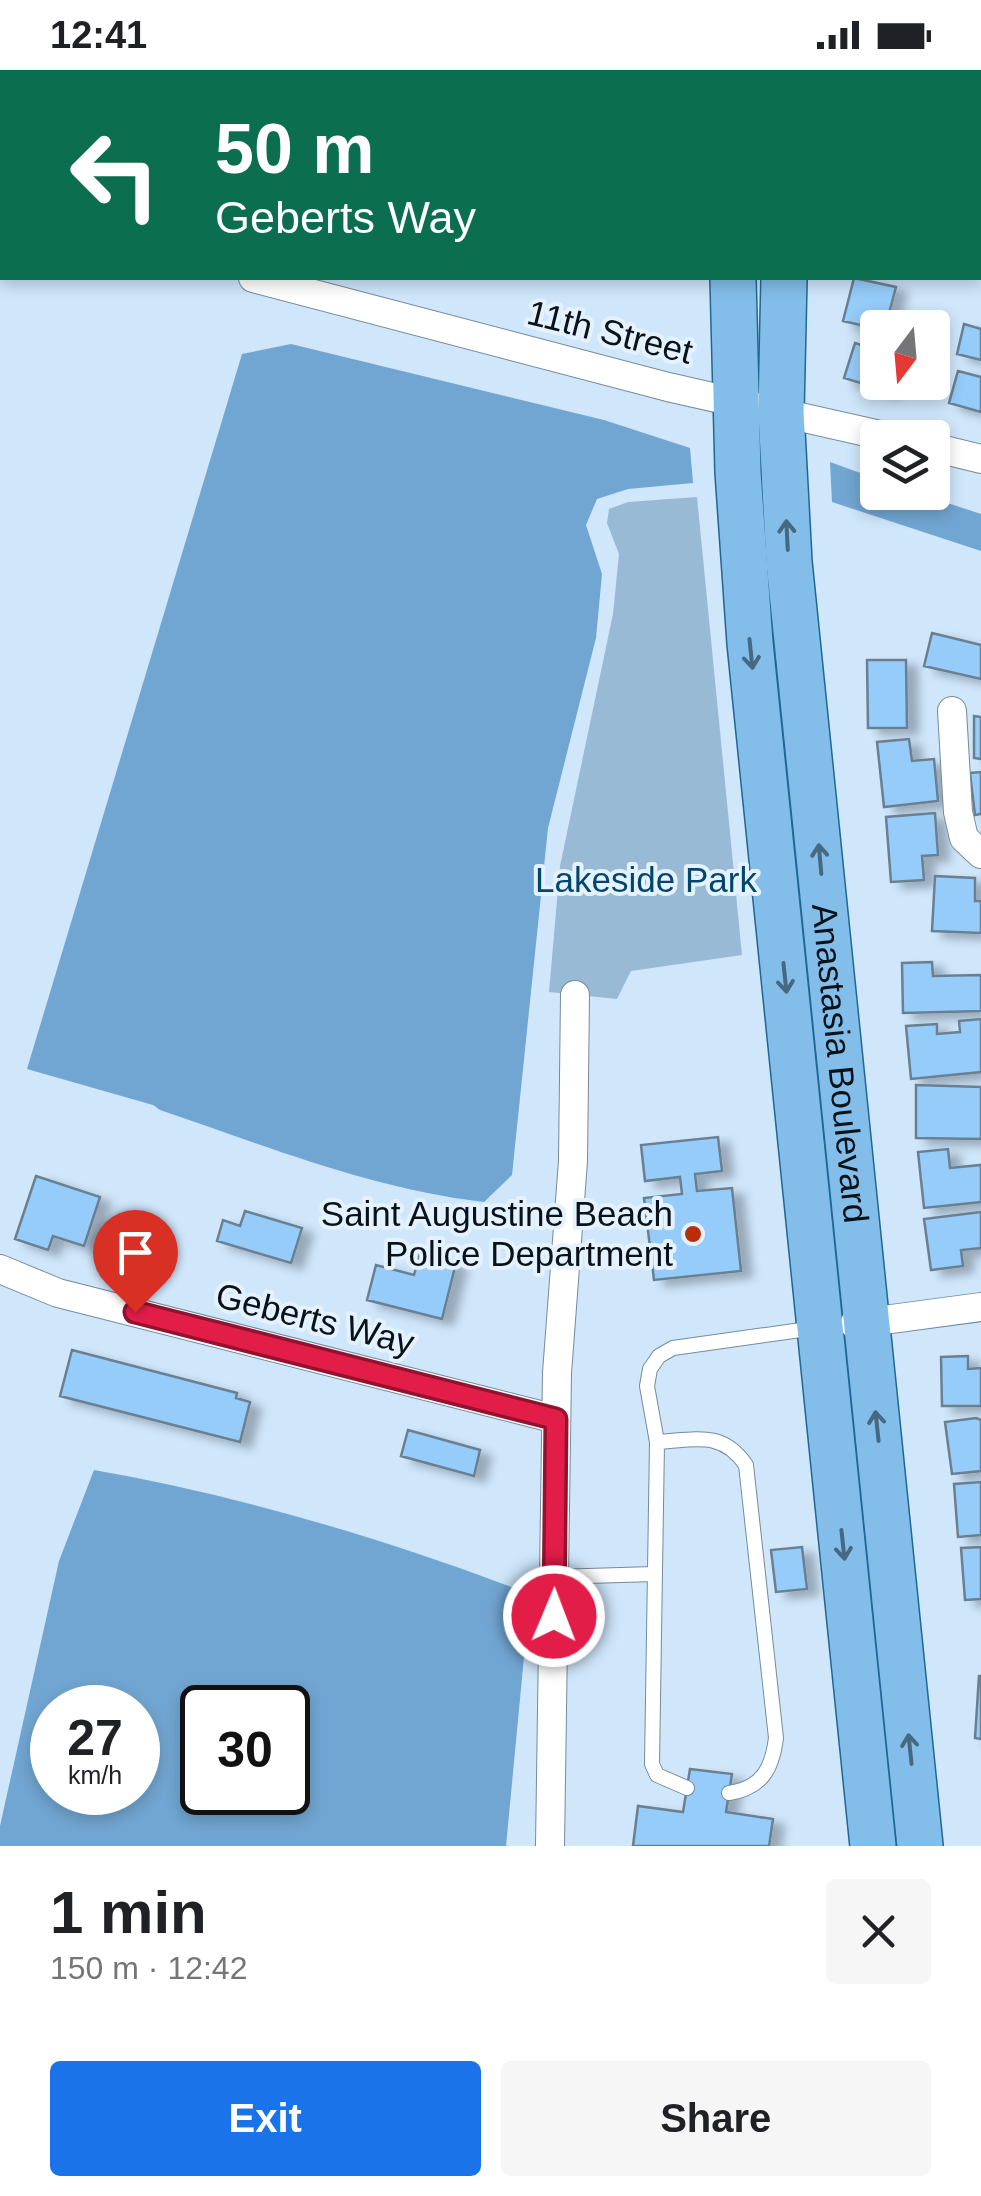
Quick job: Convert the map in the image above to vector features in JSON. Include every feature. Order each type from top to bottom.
[{"type":"main road","name":"Anastasia Boulevard","points":[[733,280],[735,402],[750,644],[872,1846]]},
{"type":"main road","name":"Anastasia Boulevard","points":[[784,280],[781,412],[789,562],[920,1846]]},
{"type":"street","name":"11th Street","points":[[260,280],[668,387],[860,430]]},
{"type":"street","points":[[950,451],[981,459]]},
{"type":"street","points":[[952,711],[958,812],[964,838],[981,854]]},
{"type":"street","points":[[550,1846],[557,1373],[574,1161],[575,995]]},
{"type":"street","name":"Geberts Way","points":[[0,1269],[58,1293],[556,1419]]},
{"type":"street","points":[[820,1327],[981,1307]]},
{"type":"lane","points":[[687,1788],[656,1775],[652,1764],[658,1442],[647,1386],[650,1370],[659,1356],[673,1348],[820,1327]]},
{"type":"lane","points":[[658,1442],[726,1442],[746,1464],[776,1738],[769,1768],[759,1781],[747,1790],[729,1794]]},
{"type":"lane","points":[[555,1577],[654,1574]]},
{"type":"green space","name":"Lakeside Park","points":[[697,497],[742,955],[631,971],[617,999],[549,992],[560,866],[613,614],[619,554],[607,523],[609,509],[628,502]]},
{"type":"shaded area","points":[[291,344],[604,420],[690,448],[693,483],[628,489],[597,499],[586,525],[602,574],[596,638],[548,828],[512,1175],[484,1202],[360,1177],[153,1105],[27,1069],[242,354]]},
{"type":"shaded area","points":[[830,462],[860,473],[860,510],[950,510],[950,504],[981,514],[981,551],[832,502]]},
{"type":"shaded area","points":[[94,1470],[205,1493],[315,1522],[530,1594],[506,1846],[0,1846],[0,1826],[30,1691],[30,1815],[160,1815],[160,1685],[31,1685],[59,1561]]},
{"type":"building","points":[[853,280],[896,287],[890,310],[860,310],[860,325],[843,321]]},
{"type":"building","points":[[964,324],[981,329],[981,360],[957,354]]},
{"type":"building","points":[[855,343],[860,345],[860,383],[844,378]]},
{"type":"building","points":[[958,371],[981,377],[981,412],[949,403]]},
{"type":"building","points":[[932,633],[981,645],[981,679],[924,666]]},
{"type":"building","points":[[867,660],[906,660],[907,728],[868,728]]},
{"type":"building","points":[[974,716],[981,717],[981,759],[974,758]]},
{"type":"building","points":[[909,739],[912,761],[934,759],[938,801],[884,807],[877,742]]},
{"type":"building","points":[[981,772],[981,814],[975,815],[970,773]]},
{"type":"building","points":[[935,813],[938,855],[922,856],[924,880],[891,882],[886,817]]},
{"type":"building","points":[[935,876],[975,878],[975,901],[981,901],[981,933],[932,931]]},
{"type":"building","points":[[932,962],[933,976],[981,975],[981,1011],[903,1013],[902,963]]},
{"type":"building","points":[[981,1019],[981,1072],[911,1079],[906,1026],[937,1024],[937,1034],[960,1032],[959,1021]]},
{"type":"building","points":[[916,1085],[981,1087],[981,1139],[916,1138]]},
{"type":"building","name":"Saint Augustine Beach Police Department","points":[[718,1137],[722,1171],[695,1174],[697,1191],[732,1188],[741,1271],[654,1280],[644,1198],[682,1194],[680,1177],[645,1181],[641,1145]]},
{"type":"building","points":[[948,1149],[950,1168],[981,1165],[981,1202],[924,1208],[918,1152]]},
{"type":"building","points":[[36,1176],[100,1197],[84,1246],[53,1236],[48,1250],[15,1239]]},
{"type":"building","points":[[245,1211],[302,1228],[291,1263],[217,1241],[223,1220],[240,1226]]},
{"type":"building","points":[[981,1212],[981,1248],[961,1250],[963,1266],[931,1270],[924,1219]]},
{"type":"building","points":[[420,1253],[456,1263],[442,1319],[367,1300],[376,1265],[414,1275]]},
{"type":"building","points":[[72,1350],[237,1393],[236,1398],[250,1402],[240,1442],[60,1396]]},
{"type":"building","points":[[968,1356],[968,1369],[981,1368],[981,1406],[942,1406],[941,1357]]},
{"type":"building","points":[[981,1420],[981,1471],[952,1474],[945,1422]]},
{"type":"building","points":[[408,1430],[480,1450],[474,1476],[401,1456]]},
{"type":"building","points":[[981,1482],[981,1535],[958,1537],[954,1484]]},
{"type":"building","points":[[802,1547],[807,1589],[776,1592],[771,1550]]},
{"type":"building","points":[[981,1547],[981,1599],[965,1600],[961,1548]]},
{"type":"building","points":[[981,1676],[981,1739],[975,1738]]},
{"type":"building","points":[[690,1769],[732,1774],[726,1812],[773,1819],[769,1846],[633,1846],[638,1806],[683,1812]]},
{"type":"place","name":"Saint Augustine Beach Police Department","points":[[693,1234]]},
{"type":"route","points":[[135,1312],[556,1419],[554,1616]]}]
